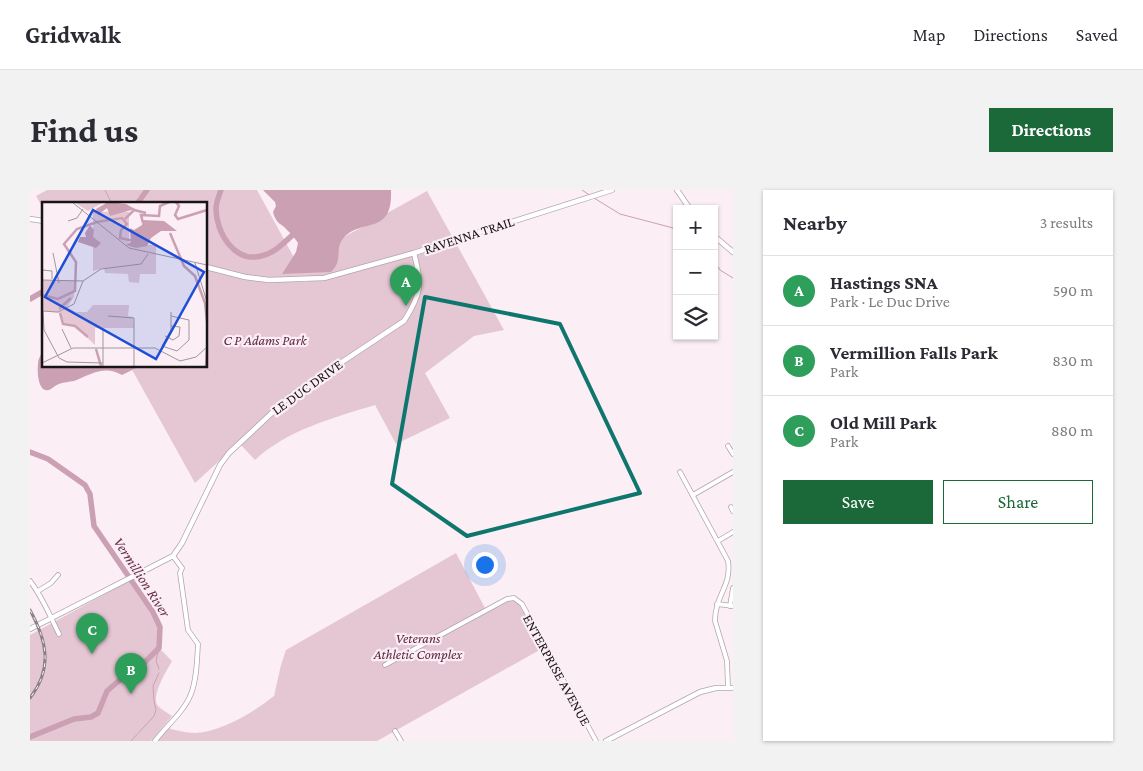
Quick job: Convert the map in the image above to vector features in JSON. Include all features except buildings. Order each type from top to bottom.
[{"type":"street","name":"RAVENNA TRAIL","points":[[208,268],[245,277],[269,280],[324,278],[414,253],[612,190]]},
{"type":"street","points":[[676,190],[687,205]]},
{"type":"street","points":[[718,239],[733,252]]},
{"type":"street","name":"LE DUC DRIVE","points":[[173,556],[182,544],[220,465],[229,453],[289,397],[404,321],[418,296],[420,275],[414,253]]},
{"type":"street","points":[[728,446],[733,454]]},
{"type":"street","points":[[606,741],[694,694],[716,688],[730,687],[727,661],[715,621],[717,604],[728,583],[730,568],[725,552],[680,472]]},
{"type":"street","points":[[693,495],[733,472]]},
{"type":"street","points":[[718,541],[733,532]]},
{"type":"street","points":[[30,629],[173,556],[182,568],[180,573],[188,630],[198,644],[195,681],[185,706],[155,741]]},
{"type":"street","points":[[38,591],[51,584],[58,575]]},
{"type":"street","points":[[30,581],[38,591],[60,634]]},
{"type":"street","points":[[717,604],[731,606],[733,588]]},
{"type":"street","name":"ENTERPRISE AVENUE","points":[[385,666],[507,599],[514,598],[522,604],[596,741]]},
{"type":"street","points":[[727,661],[732,660]]},
{"type":"street","points":[[395,731],[401,741]]},
{"type":"highlighted area","points":[[425,297],[560,324],[640,493],[467,536],[392,484]]},
{"type":"green space","name":"C P Adams Park","points":[[47,190],[257,190],[297,263],[427,191],[504,330],[474,336],[425,373],[450,418],[396,444],[375,405],[311,426],[281,441],[255,460],[240,444],[299,388],[195,483],[131,368],[208,368],[208,270],[254,281],[308,282],[306,280],[248,276],[208,266],[208,202],[42,202],[42,206],[36,196]]},
{"type":"green space","name":"Veterans Athletic Complex","points":[[456,553],[486,610],[507,599],[518,600],[545,647],[377,741],[157,741],[167,728],[192,733],[206,732],[237,720],[256,709],[274,696],[286,650]]},
{"type":"green space","points":[[131,580],[156,616],[160,630],[159,648],[172,661],[160,684],[156,702],[158,706],[172,716],[151,741],[30,741],[30,635]]},
{"type":"shaded area","points":[[263,190],[391,190],[387,215],[381,221],[349,233],[342,240],[337,264],[331,272],[282,274],[296,252],[298,243],[286,228],[276,220],[273,212],[276,206],[275,202]]},
{"type":"shaded area","points":[[42,353],[42,368],[136,368],[122,375],[109,371],[92,373],[45,390],[39,381],[38,371]]},
{"type":"waterway","points":[[105,190],[111,202]]},
{"type":"waterway","name":"Vermillion River","points":[[138,202],[147,190]]},
{"type":"waterway","name":"Vermillion River","points":[[221,190],[216,209],[219,227],[228,244],[243,255],[251,257],[266,254],[276,249],[296,232]]},
{"type":"waterway","points":[[582,190],[591,196]]},
{"type":"waterway","points":[[594,198],[620,214],[673,228]]},
{"type":"waterway","points":[[718,267],[733,278]]},
{"type":"waterway","name":"Vermillion River","points":[[30,299],[42,292]]},
{"type":"waterway","name":"Vermillion River","points":[[30,452],[48,459],[85,485],[90,494],[94,526],[153,612],[160,627],[159,648],[136,671],[121,679],[107,691],[98,713],[91,717],[74,719],[30,737]]},
{"type":"waterway","points":[[159,648],[156,661],[159,669]]},
{"type":"waterway","points":[[131,741],[154,716],[156,710],[153,686],[159,673]]},
{"type":"railway","points":[[30,610],[44,644],[45,654],[42,676],[30,698]]},
{"type":"place","name":"Hastings SNA","points":[[406,306]]},
{"type":"place","name":"Old Mill Park","points":[[92,654]]},
{"type":"place","name":"Vermillion Falls Park","points":[[131,694]]}]
